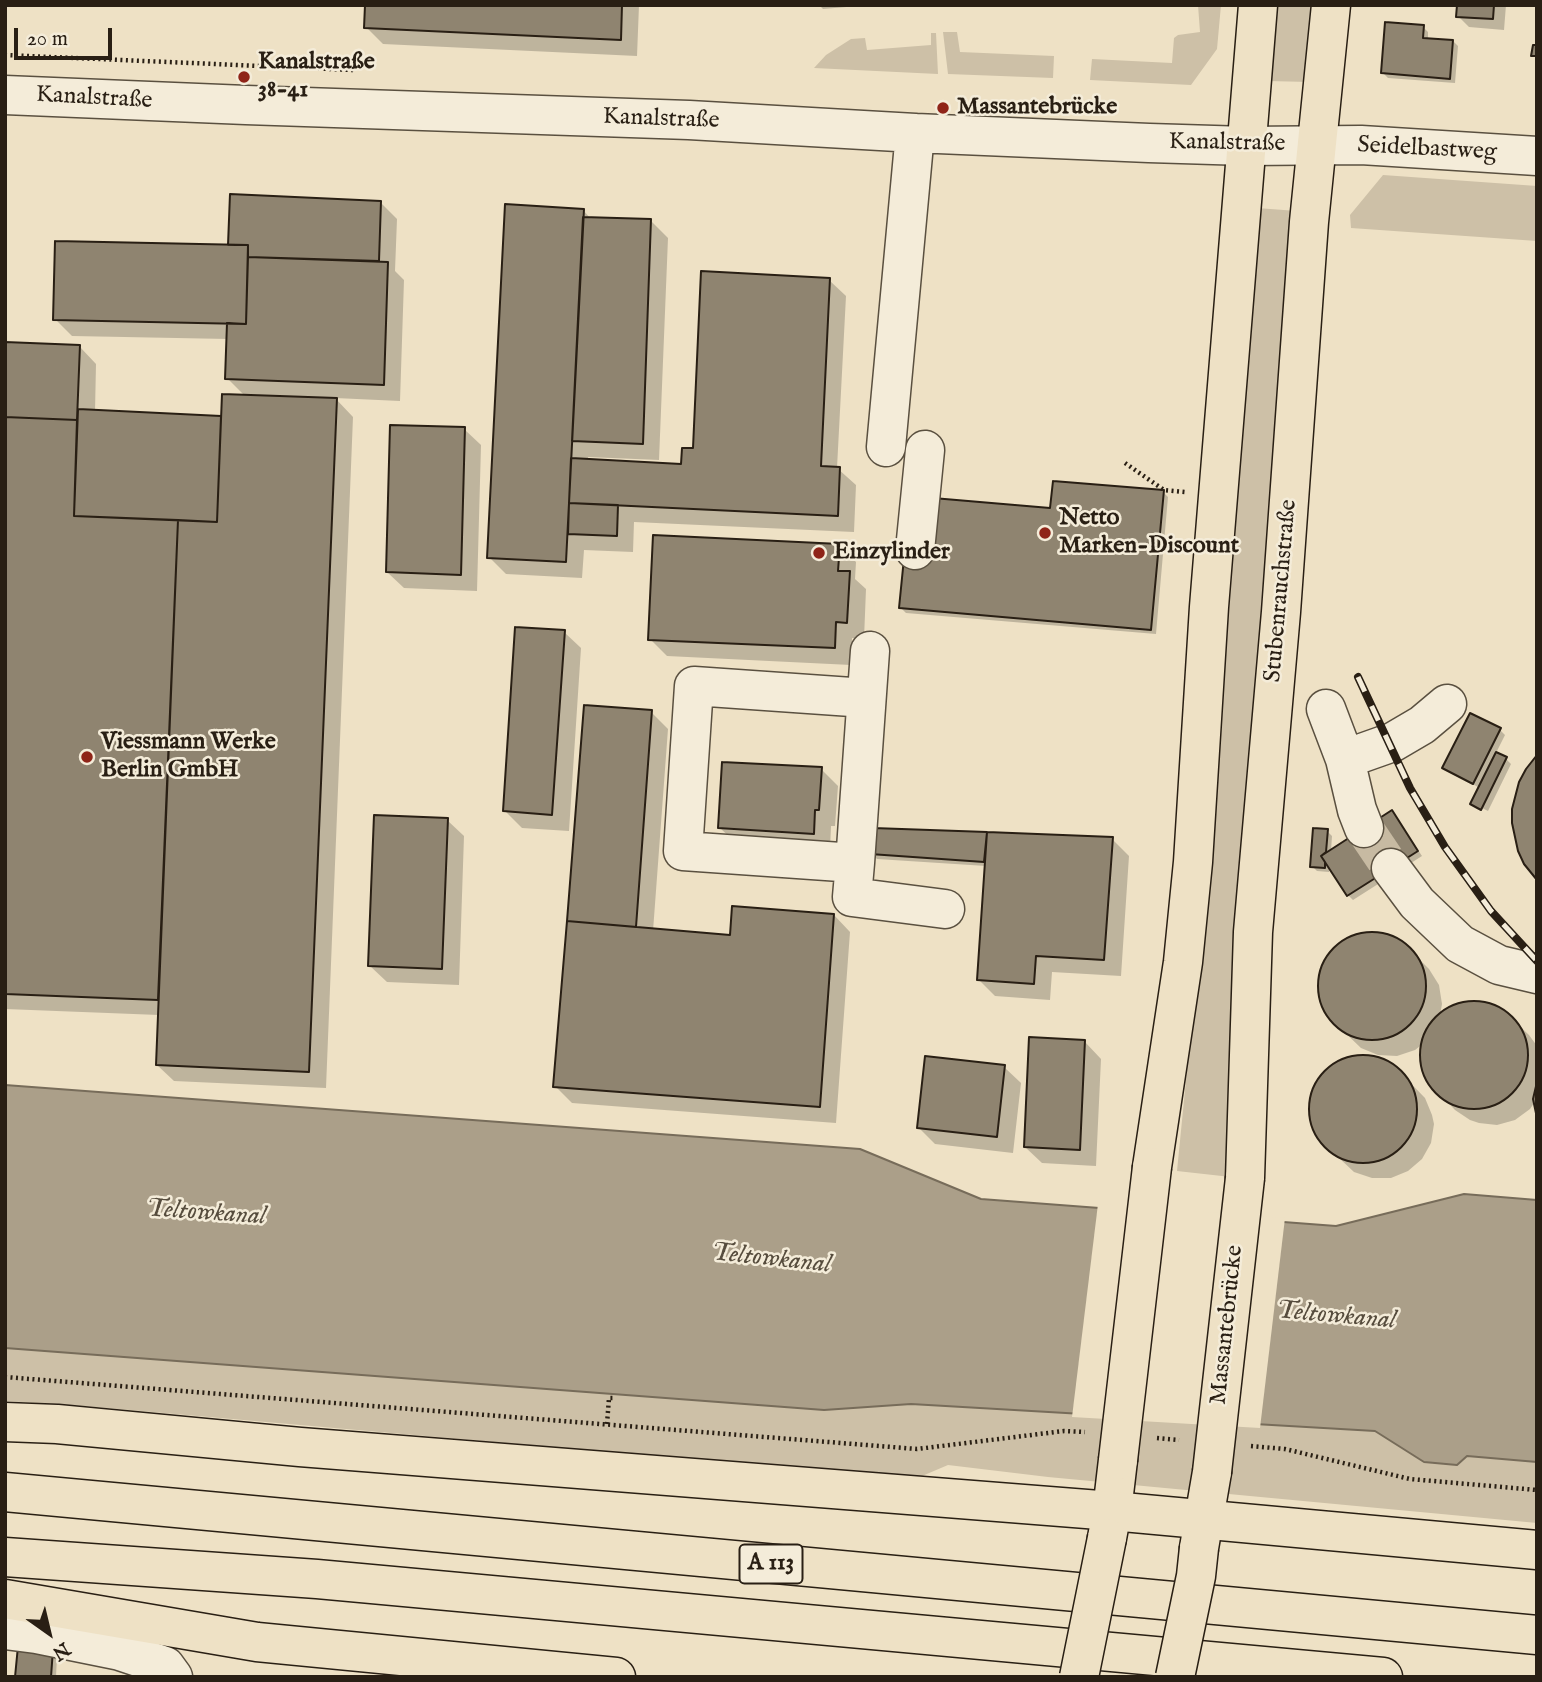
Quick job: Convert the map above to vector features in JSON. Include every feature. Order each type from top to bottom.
[{"type":"main road","points":[[1079,1677],[1109,1525],[1152,1167],[1187,924],[1209,607],[1258,5]]},
{"type":"main road","name":"Stubenrauchstraße","points":[[1245,1178],[1253,932],[1281,612],[1309,222],[1331,5]]},
{"type":"main road","name":"Massantebrücke","points":[[1201,1533],[1212,1472],[1245,1178]]},
{"type":"main road","points":[[5,1422],[57,1424],[1201,1533],[1537,1550]]},
{"type":"main road","name":"A 113","points":[[5,1492],[1537,1635]]},
{"type":"main road","points":[[1175,1677],[1196,1576],[1201,1533]]},
{"type":"main road","name":"A 113","points":[[5,1557],[317,1579],[1383,1677]]},
{"type":"main road","points":[[5,1599],[257,1642],[616,1677]]},
{"type":"street","name":"Kanalstraße","points":[[5,95],[246,106],[716,121],[915,133],[1246,146],[1317,145]]},
{"type":"street","points":[[886,447],[915,133]]},
{"type":"street","name":"Seidelbastweg","points":[[1317,145],[1361,145],[1537,156]]},
{"type":"street","points":[[915,550],[925,450]]},
{"type":"street","points":[[870,651],[852,897],[945,909]]},
{"type":"street","points":[[855,863],[683,851],[695,686],[866,698]]},
{"type":"street","points":[[1345,759],[1393,742],[1447,704]]},
{"type":"street","points":[[1326,709],[1345,759],[1364,828]]},
{"type":"street","points":[[1391,868],[1417,903],[1460,944],[1499,965],[1537,974]]},
{"type":"street","points":[[5,1630],[120,1651],[165,1666],[173,1677]]},
{"type":"path","points":[[1125,463],[1164,490],[1188,492]]},
{"type":"path","points":[[5,1377],[917,1449]]},
{"type":"path","points":[[607,1424],[609,1398],[614,1398]]},
{"type":"shaded area","points":[[1198,5],[1221,5],[1217,49],[1191,85],[1090,80],[1092,59],[1172,63],[1174,38],[1200,32]]},
{"type":"shaded area","points":[[1277,5],[1316,5],[1310,82],[1267,81],[1274,51]]},
{"type":"shaded area","points":[[943,32],[957,32],[960,52],[1054,56],[1053,78],[948,74]]},
{"type":"shaded area","points":[[931,33],[936,33],[938,74],[814,68],[826,55],[851,39],[865,38],[867,50],[931,45]]},
{"type":"shaded area","points":[[1383,175],[1537,186],[1537,241],[1351,228],[1350,215]]},
{"type":"shaded area","points":[[1257,208],[1297,211],[1231,1177],[1177,1171],[1202,919]]},
{"type":"shaded area","points":[[5,1348],[824,1410],[911,1404],[1375,1431],[1424,1462],[1467,1456],[1537,1462],[1537,1523],[1048,1477],[948,1465],[915,1479],[5,1401]]},
{"type":"water","name":"Teltowkanal","points":[[5,1085],[860,1149],[981,1199],[1336,1226],[1464,1194],[1537,1200],[1537,1462],[1467,1456],[1457,1465],[1424,1462],[1375,1431],[911,1404],[824,1410],[5,1348]]},
{"type":"pier","points":[[1098,1204],[1285,1218],[1260,1428],[1072,1417]]},
{"type":"building","points":[[365,5],[622,5],[621,40],[364,28]]},
{"type":"building","points":[[1457,5],[1494,5],[1493,19],[1456,17]]},
{"type":"building","points":[[1385,22],[1424,25],[1423,38],[1453,40],[1450,79],[1381,73]]},
{"type":"building","points":[[1533,45],[1537,45],[1537,56],[1531,56]]},
{"type":"building","points":[[230,194],[381,201],[379,261],[248,257],[248,245],[228,245]]},
{"type":"building","points":[[505,204],[584,209],[566,562],[487,558]]},
{"type":"building","points":[[583,217],[651,219],[643,444],[572,441]]},
{"type":"building","points":[[55,241],[248,245],[246,324],[53,320]]},
{"type":"building","points":[[248,257],[388,262],[384,385],[225,379],[227,323],[246,324]]},
{"type":"building","points":[[701,271],[830,278],[821,466],[840,467],[838,516],[569,503],[571,458],[681,464],[682,448],[693,448]]},
{"type":"building","points":[[5,342],[80,345],[77,420],[5,417]]},
{"type":"building","points":[[222,394],[337,398],[309,1072],[156,1065],[178,520],[217,522]]},
{"type":"building","points":[[78,409],[221,416],[217,522],[74,516]]},
{"type":"building","name":"Viessmann Werke Berlin GmbH","points":[[5,417],[77,420],[74,516],[178,520],[158,1000],[5,994]]},
{"type":"building","points":[[390,425],[465,427],[461,575],[386,572]]},
{"type":"building","name":"Netto Marken-Discount","points":[[1053,481],[1164,490],[1151,630],[899,608],[904,558],[933,498],[1050,508]]},
{"type":"building","points":[[569,503],[618,505],[617,536],[568,534]]},
{"type":"building","points":[[653,535],[840,544],[838,571],[850,571],[847,623],[836,622],[835,648],[648,640]]},
{"type":"building","points":[[515,627],[565,630],[552,815],[503,811]]},
{"type":"building","points":[[584,705],[652,710],[636,927],[567,921]]},
{"type":"building","points":[[1470,713],[1501,728],[1473,784],[1442,768]]},
{"type":"building","points":[[1496,752],[1507,757],[1481,810],[1470,804]]},
{"type":"building","points":[[1537,755],[1537,880],[1524,864],[1518,851],[1512,809],[1519,782]]},
{"type":"building","points":[[722,762],[822,767],[819,810],[815,810],[814,834],[718,828]]},
{"type":"building","points":[[1392,810],[1418,851],[1347,896],[1321,856]]},
{"type":"building","points":[[374,815],[448,818],[442,969],[368,966]]},
{"type":"building","points":[[873,828],[987,832],[984,862],[870,854]]},
{"type":"building","points":[[1313,828],[1328,829],[1326,852],[1321,856],[1325,868],[1310,867]]},
{"type":"building","points":[[987,832],[1113,837],[1104,960],[1036,956],[1034,984],[977,980]]},
{"type":"building","points":[[732,906],[834,914],[820,1107],[553,1087],[567,921],[730,935]]},
{"type":"building","points":[[1372,932],[1393,936],[1410,948],[1422,965],[1426,986],[1422,1007],[1410,1024],[1393,1036],[1372,1040],[1351,1036],[1334,1024],[1322,1007],[1318,986],[1322,965],[1334,948],[1351,936]]},
{"type":"building","points":[[1474,1001],[1495,1005],[1512,1017],[1524,1034],[1528,1055],[1524,1076],[1512,1093],[1495,1105],[1474,1109],[1453,1105],[1436,1093],[1424,1076],[1420,1055],[1424,1034],[1436,1017],[1453,1005]]},
{"type":"building","points":[[1029,1037],[1085,1040],[1080,1150],[1024,1147]]},
{"type":"building","points":[[1363,1055],[1384,1059],[1401,1071],[1413,1088],[1417,1109],[1413,1130],[1401,1147],[1384,1159],[1363,1163],[1342,1159],[1325,1147],[1313,1130],[1309,1109],[1313,1088],[1325,1071],[1342,1059]]},
{"type":"building","points":[[925,1056],[1005,1065],[997,1137],[917,1128]]},
{"type":"building","points":[[1537,1082],[1537,1118],[1533,1099]]},
{"type":"building","points":[[18,1646],[53,1649],[51,1677],[15,1677]]},
{"type":"tunnel","points":[[1364,828],[1391,868]]},
{"type":"railway","points":[[1358,677],[1410,788],[1445,847],[1491,911],[1537,961]]},
{"type":"place","name":"Kanalstraße 38-41","points":[[244,77]]},
{"type":"place","name":"Massantebrücke","points":[[943,108]]},
{"type":"place","name":"Netto Marken-Discount","points":[[1045,533]]},
{"type":"place","name":"Einzylinder","points":[[819,553]]},
{"type":"place","name":"Viessmann Werke Berlin GmbH","points":[[87,757]]}]
